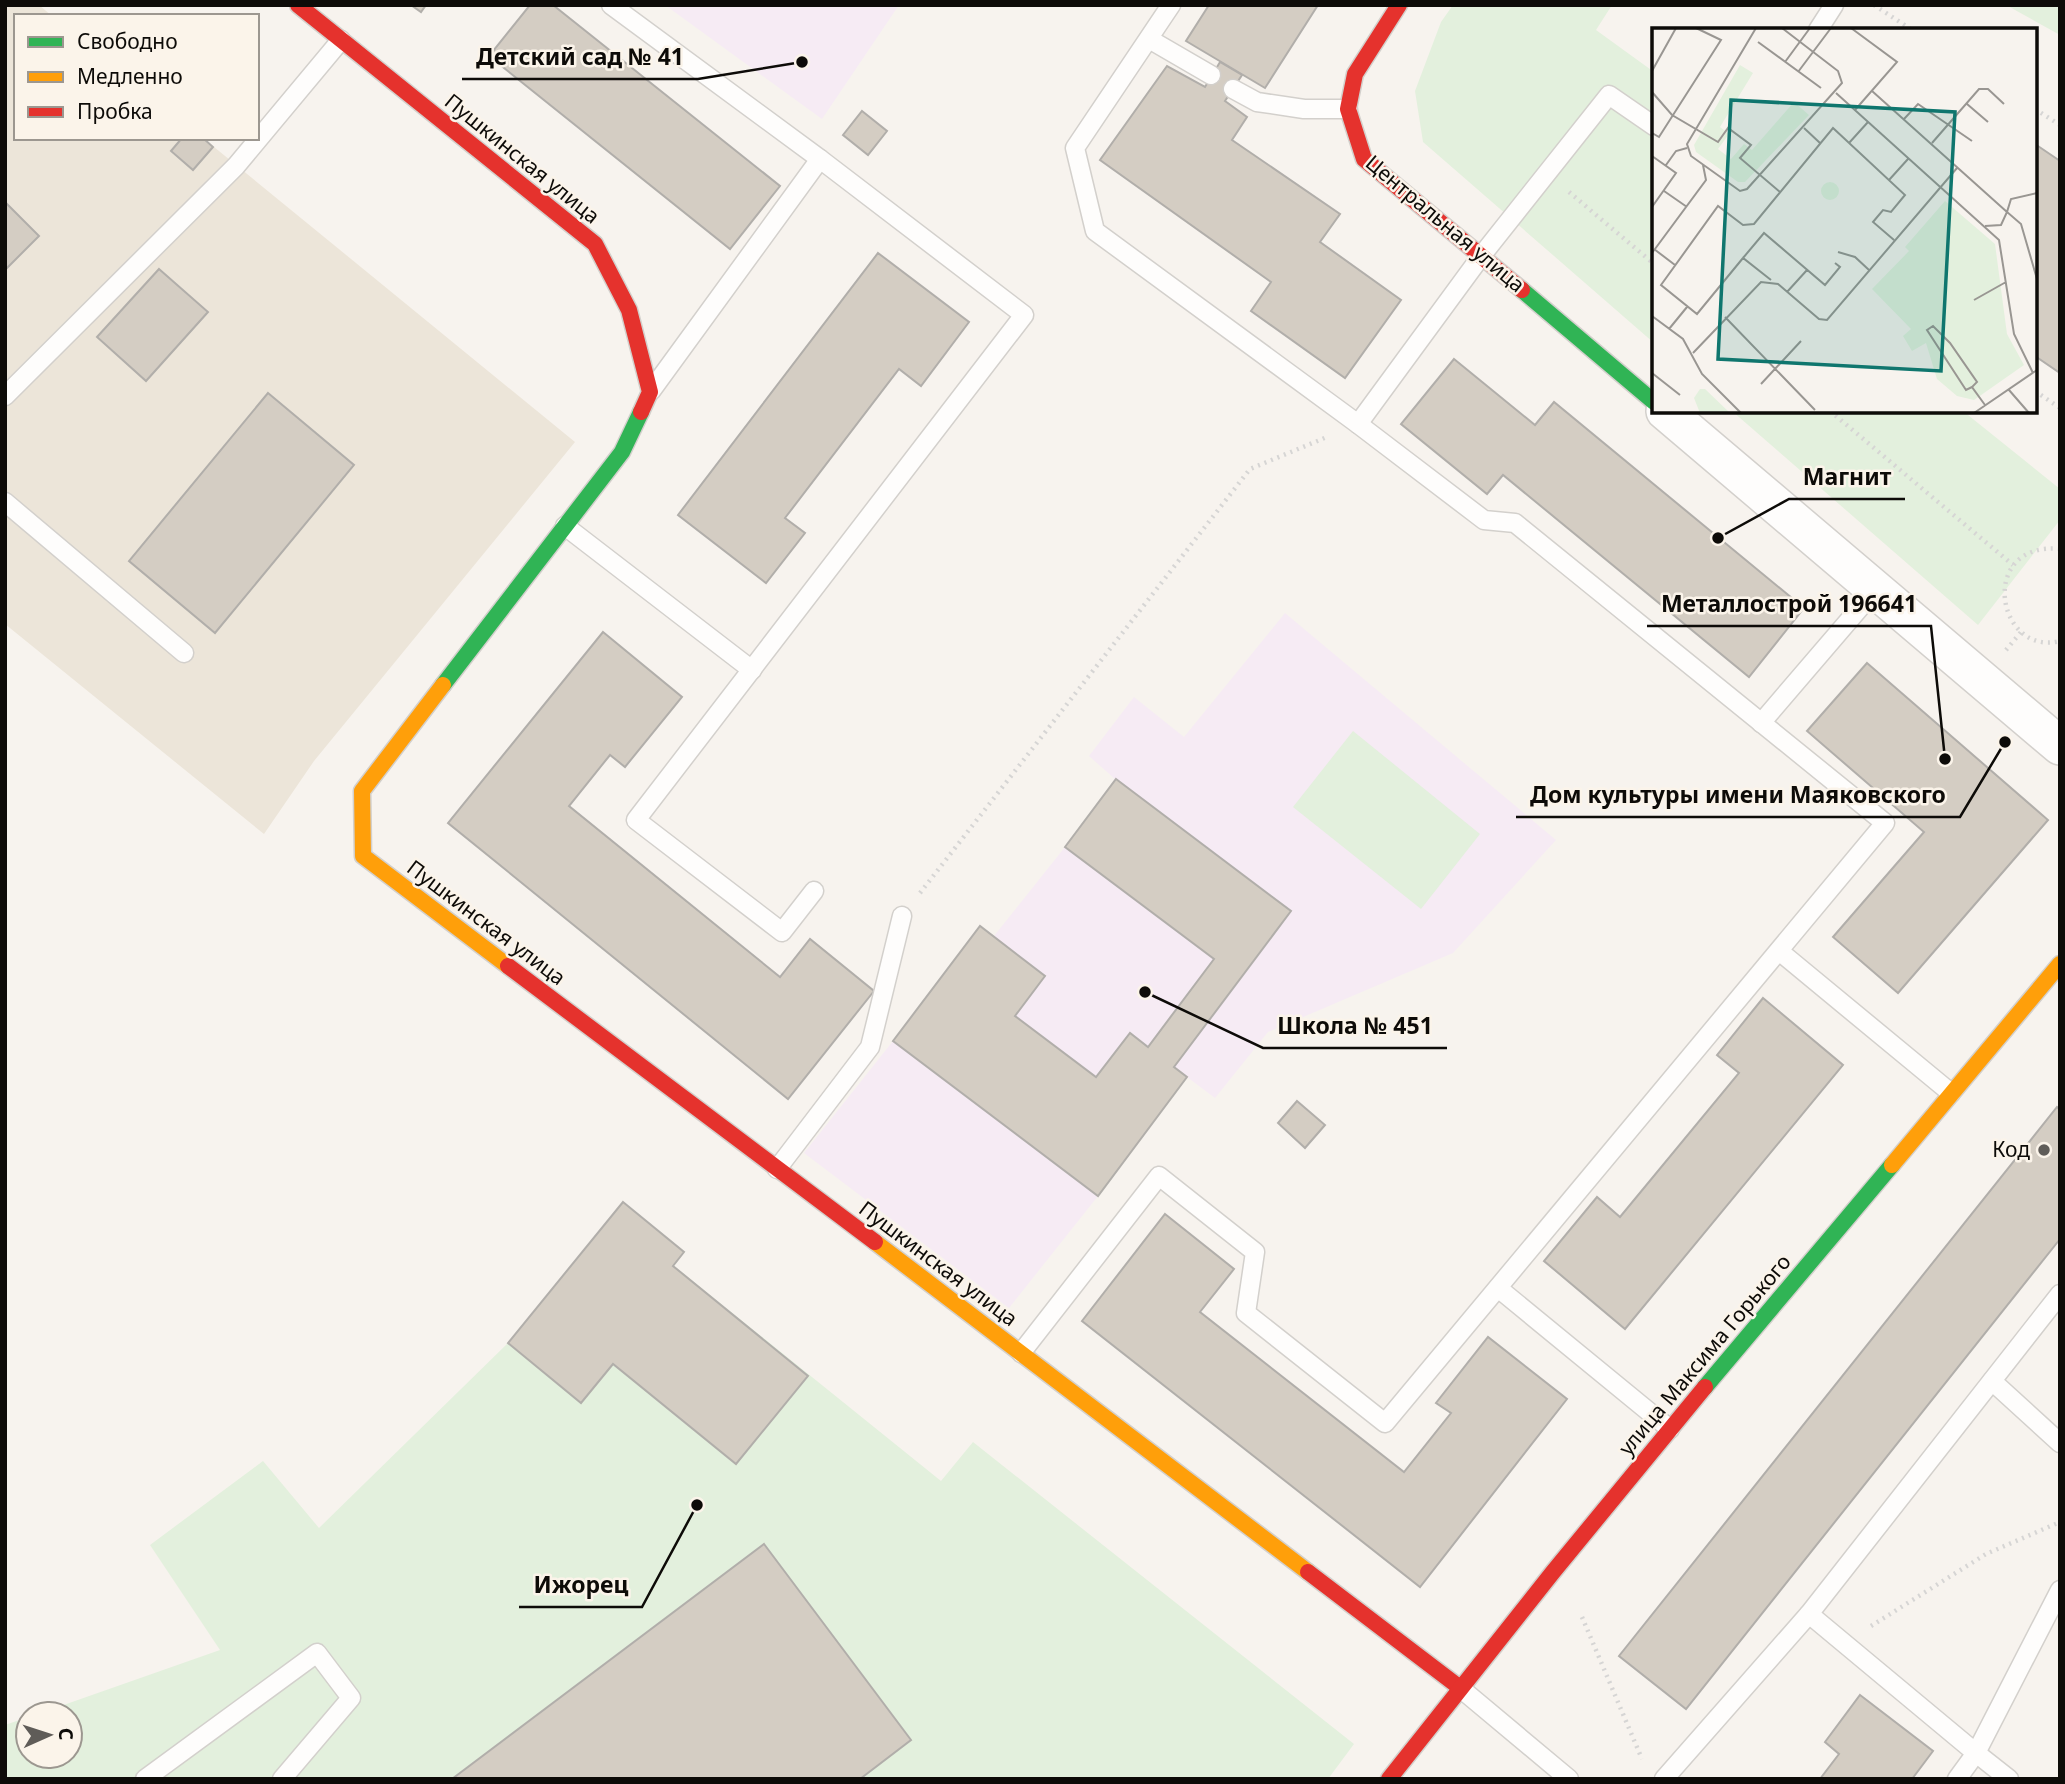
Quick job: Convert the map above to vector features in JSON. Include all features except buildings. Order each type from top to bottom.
[{"type":"street","name":"Пушкинская улица","points":[[298,5],[594,244],[629,310],[650,393],[622,452],[362,791],[363,856],[1460,1687]]},
{"type":"street","name":"Центральная улица","points":[[1399,5],[1355,74],[1348,109],[1364,159],[1482,255],[1652,400]]},
{"type":"street","points":[[1667,413],[2060,746]]},
{"type":"street","name":"улица Максима Горького","points":[[1389,1779],[1460,1687],[1670,1429],[2060,964]]},
{"type":"lane","points":[[611,5],[820,159],[1024,315],[636,820],[782,932],[814,891]]},
{"type":"lane","points":[[1021,1353],[1159,1175],[1255,1252],[1246,1313],[1385,1423],[1885,823],[1515,523],[1484,520],[1095,231],[1075,148],[1171,5]]},
{"type":"lane","points":[[1819,28],[1834,5]]},
{"type":"lane","points":[[1149,39],[1212,75]]},
{"type":"lane","points":[[259,138],[341,40]]},
{"type":"lane","points":[[1233,89],[1257,102],[1304,109],[1348,109]]},
{"type":"lane","points":[[1358,424],[1482,255],[1609,94],[1652,125]]},
{"type":"lane","points":[[5,397],[236,166],[258,140]]},
{"type":"lane","points":[[650,393],[820,159]]},
{"type":"lane","points":[[5,502],[184,653]]},
{"type":"lane","points":[[565,527],[752,670]]},
{"type":"lane","points":[[1761,723],[1875,590]]},
{"type":"lane","points":[[777,1169],[870,1047],[902,916]]},
{"type":"lane","points":[[1779,951],[1951,1093]]},
{"type":"lane","points":[[2042,985],[2060,1000]]},
{"type":"lane","points":[[1498,1288],[1670,1429]]},
{"type":"lane","points":[[1664,1779],[1809,1614],[2060,1294]]},
{"type":"lane","points":[[1992,1381],[2060,1443]]},
{"type":"lane","points":[[1957,1779],[1976,1753],[2060,1590]]},
{"type":"lane","points":[[1809,1614],[2009,1779]]},
{"type":"lane","points":[[145,1779],[317,1653],[351,1698],[282,1779]]},
{"type":"lane","points":[[1460,1687],[1569,1779]]},
{"type":"path","points":[[1874,5],[1909,28]]},
{"type":"path","points":[[2037,110],[2060,125]]},
{"type":"path","points":[[1546,174],[1652,262]]},
{"type":"path","points":[[2037,392],[2060,408]]},
{"type":"path","points":[[1832,413],[2014,565]]},
{"type":"path","points":[[902,916],[1250,469],[1358,424]]},
{"type":"path","points":[[2060,549],[2045,548],[2028,554],[2014,565],[2006,582],[2004,600],[2009,618],[2021,632],[2037,640],[2060,640]]},
{"type":"path","points":[[2010,646],[2021,632]]},
{"type":"path","points":[[1844,1643],[1986,1554],[2060,1522]]},
{"type":"path","points":[[1582,1617],[1645,1766]]},
{"type":"shaded area","points":[[5,5],[39,5],[50,14],[14,14],[14,140],[205,140],[575,442],[314,761],[264,834],[5,624]]},
{"type":"shaded area","points":[[665,5],[899,5],[822,119]]},
{"type":"shaded area","points":[[1285,613],[1556,840],[1453,953],[1268,1032],[1215,1098],[1187,1077],[1098,1196],[1009,1308],[804,1153],[980,926],[994,936],[1115,779],[1089,756],[1134,697],[1184,737]]},
{"type":"green space","points":[[1453,5],[1612,5],[1596,30],[1652,71],[1652,341],[1423,142],[1415,91],[1441,22]]},
{"type":"green space","points":[[2006,5],[2060,5],[2060,35]]},
{"type":"green space","points":[[1734,413],[1965,413],[2060,489],[2060,520],[1978,625]]},
{"type":"green space","points":[[1353,731],[1480,834],[1421,909],[1293,807]]},
{"type":"green space","points":[[623,1202],[684,1252],[674,1266],[941,1481],[973,1442],[1354,1744],[1328,1779],[5,1779],[5,1725],[14,1722],[14,1770],[84,1770],[84,1700],[78,1700],[220,1650],[150,1545],[263,1461],[319,1528],[508,1343]]},
{"type":"traffic: fast","points":[[1522,290],[1652,400]]},
{"type":"traffic: fast","points":[[443,685],[622,452],[641,412]]},
{"type":"traffic: fast","points":[[1705,1387],[1892,1165]]},
{"type":"traffic: slow","points":[[443,685],[362,791],[363,856],[508,966]]},
{"type":"traffic: slow","points":[[1892,1165],[2060,964]]},
{"type":"traffic: slow","points":[[875,1242],[1308,1572]]},
{"type":"traffic: jam","points":[[298,5],[595,244],[629,310],[650,392],[641,412]]},
{"type":"traffic: jam","points":[[1399,5],[1355,74],[1348,109],[1364,159],[1522,290]]},
{"type":"traffic: jam","points":[[508,966],[875,1242]]},
{"type":"traffic: jam","points":[[1389,1779],[1553,1572],[1705,1387]]},
{"type":"traffic: jam","points":[[1308,1572],[1459,1687]]},
{"type":"place","name":"Детский сад № 41","points":[[802,62]]},
{"type":"place","name":"Магнит","points":[[1718,538]]},
{"type":"place","name":"Дом культуры имени Маяковского","points":[[2005,742]]},
{"type":"place","name":"Металлострой 196641","points":[[1945,759]]},
{"type":"place","name":"Школа № 451","points":[[1145,992]]},
{"type":"place","name":"Код","points":[[2044,1150]]},
{"type":"place","name":"Ижорец","points":[[697,1505]]}]
